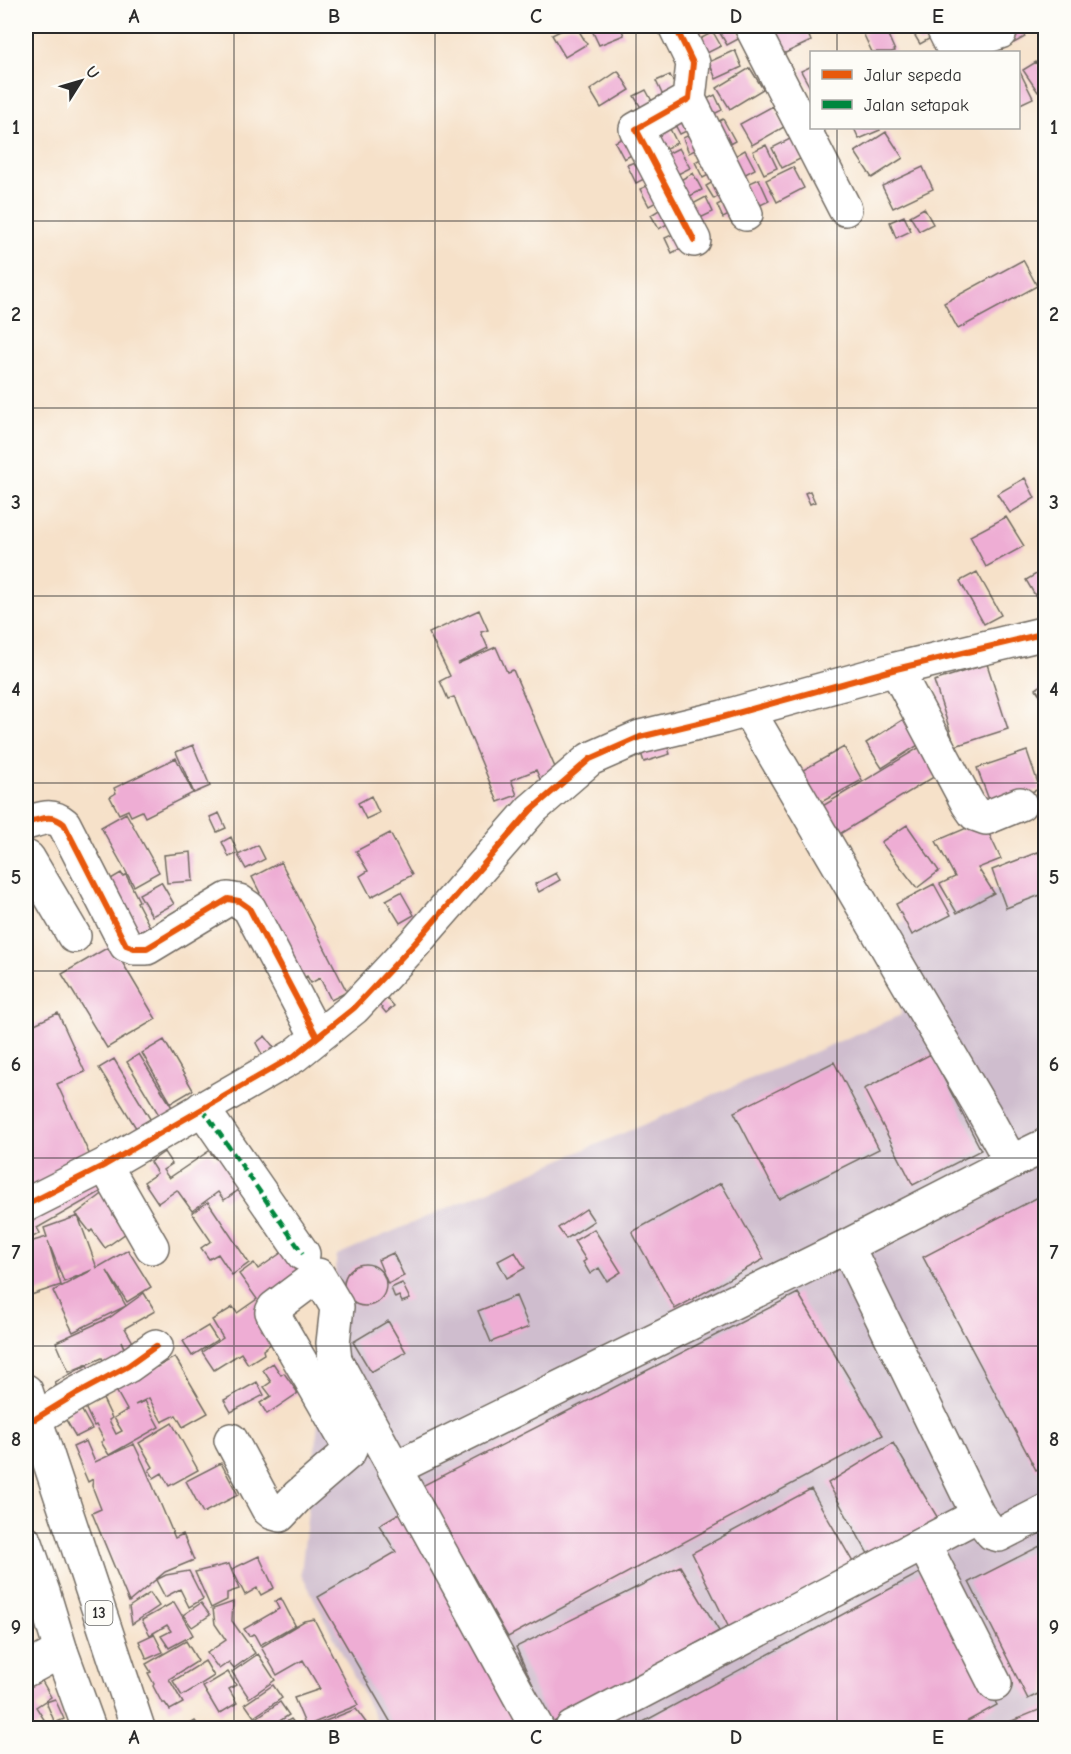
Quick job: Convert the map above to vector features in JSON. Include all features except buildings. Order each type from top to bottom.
[{"type":"main road","points":[[675,26],[693,63],[689,99],[746,213]]},
{"type":"main road","points":[[751,26],[846,209]]},
{"type":"main road","points":[[942,26],[951,44],[956,47],[1000,32]]},
{"type":"main road","points":[[689,99],[636,129],[694,240]]},
{"type":"main road","points":[[26,1205],[105,1165],[294,1056],[354,1008],[415,943],[531,810],[590,759],[640,737],[896,669],[1046,633]]},
{"type":"main road","points":[[896,669],[975,814],[986,818],[1020,804]]},
{"type":"main road","points":[[748,710],[1011,1162]]},
{"type":"main road","points":[[26,823],[49,817],[57,818],[63,824],[126,945],[147,948],[228,899],[238,901],[249,908],[317,1037]]},
{"type":"main road","points":[[26,857],[74,936]]},
{"type":"main road","points":[[202,1108],[303,1254]]},
{"type":"main road","points":[[394,1469],[847,1246],[1046,1145]]},
{"type":"main road","points":[[105,1165],[152,1247]]},
{"type":"main road","points":[[847,1246],[978,1515],[992,1533],[999,1535],[1046,1511]]},
{"type":"main road","points":[[231,1440],[268,1509],[280,1515],[351,1449],[272,1312],[274,1308],[318,1275],[337,1307],[333,1343],[335,1360],[537,1728]]},
{"type":"main road","points":[[30,1405],[76,1394],[128,1366],[156,1346]]},
{"type":"main road","name":"13","points":[[30,1405],[138,1728]]},
{"type":"main road","points":[[572,1728],[978,1515]]},
{"type":"main road","points":[[26,1543],[88,1728]]},
{"type":"main road","points":[[924,1544],[995,1684]]},
{"type":"main road","points":[[26,1670],[61,1651]]},
{"type":"shaded area","points":[[1045,871],[1045,1728],[380,1728],[301,1573],[337,1255],[901,1015],[893,926]]},
{"type":"marked path","points":[[202,1108],[303,1254]]},
{"type":"cycle path","points":[[675,26],[693,63],[689,99],[636,129],[694,240]]},
{"type":"cycle path","points":[[26,1205],[105,1165],[294,1056],[354,1008],[415,943],[531,810],[590,759],[640,737],[723,717],[896,669],[1046,633]]},
{"type":"cycle path","points":[[26,823],[50,818],[64,824],[126,945],[134,948],[147,948],[228,899],[239,901],[249,908],[317,1037]]},
{"type":"cycle path","points":[[35,1419],[128,1366],[156,1346]]}]
